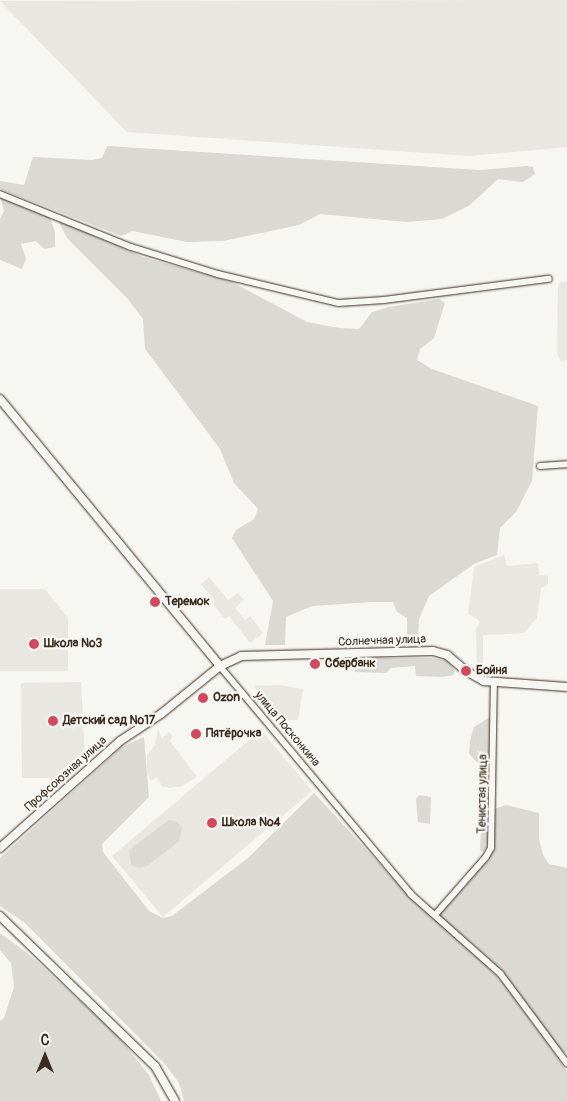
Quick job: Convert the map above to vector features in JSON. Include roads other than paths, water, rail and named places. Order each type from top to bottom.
[{"type":"street","points":[[0,194],[131,247],[218,274],[339,303],[384,300],[549,279]]},
{"type":"street","name":"улица Посконкина","points":[[0,399],[411,894],[501,974],[567,1064]]},
{"type":"street","points":[[540,466],[567,464]]},
{"type":"street","name":"Солнечная улица","points":[[220,666],[241,656],[433,651],[451,657],[478,679],[494,682],[567,687]]},
{"type":"street","name":"Профсоюзная улица","points":[[0,848],[120,741],[156,718],[220,666]]},
{"type":"street","name":"Тенистая улица","points":[[435,915],[486,857],[491,848],[494,682]]},
{"type":"street","points":[[0,916],[155,1066],[176,1101]]},
{"type":"place","name":"Теремок","points":[[155,602]]},
{"type":"place","name":"Школа №3","points":[[34,644]]},
{"type":"place","name":"Сбербанк","points":[[315,664]]},
{"type":"place","name":"Бойня","points":[[466,671]]},
{"type":"place","name":"Ozon","points":[[203,698]]},
{"type":"place","name":"Детский сад №17","points":[[53,721]]},
{"type":"place","name":"Пятёрочка","points":[[196,734]]},
{"type":"place","name":"Школа №4","points":[[212,823]]}]
